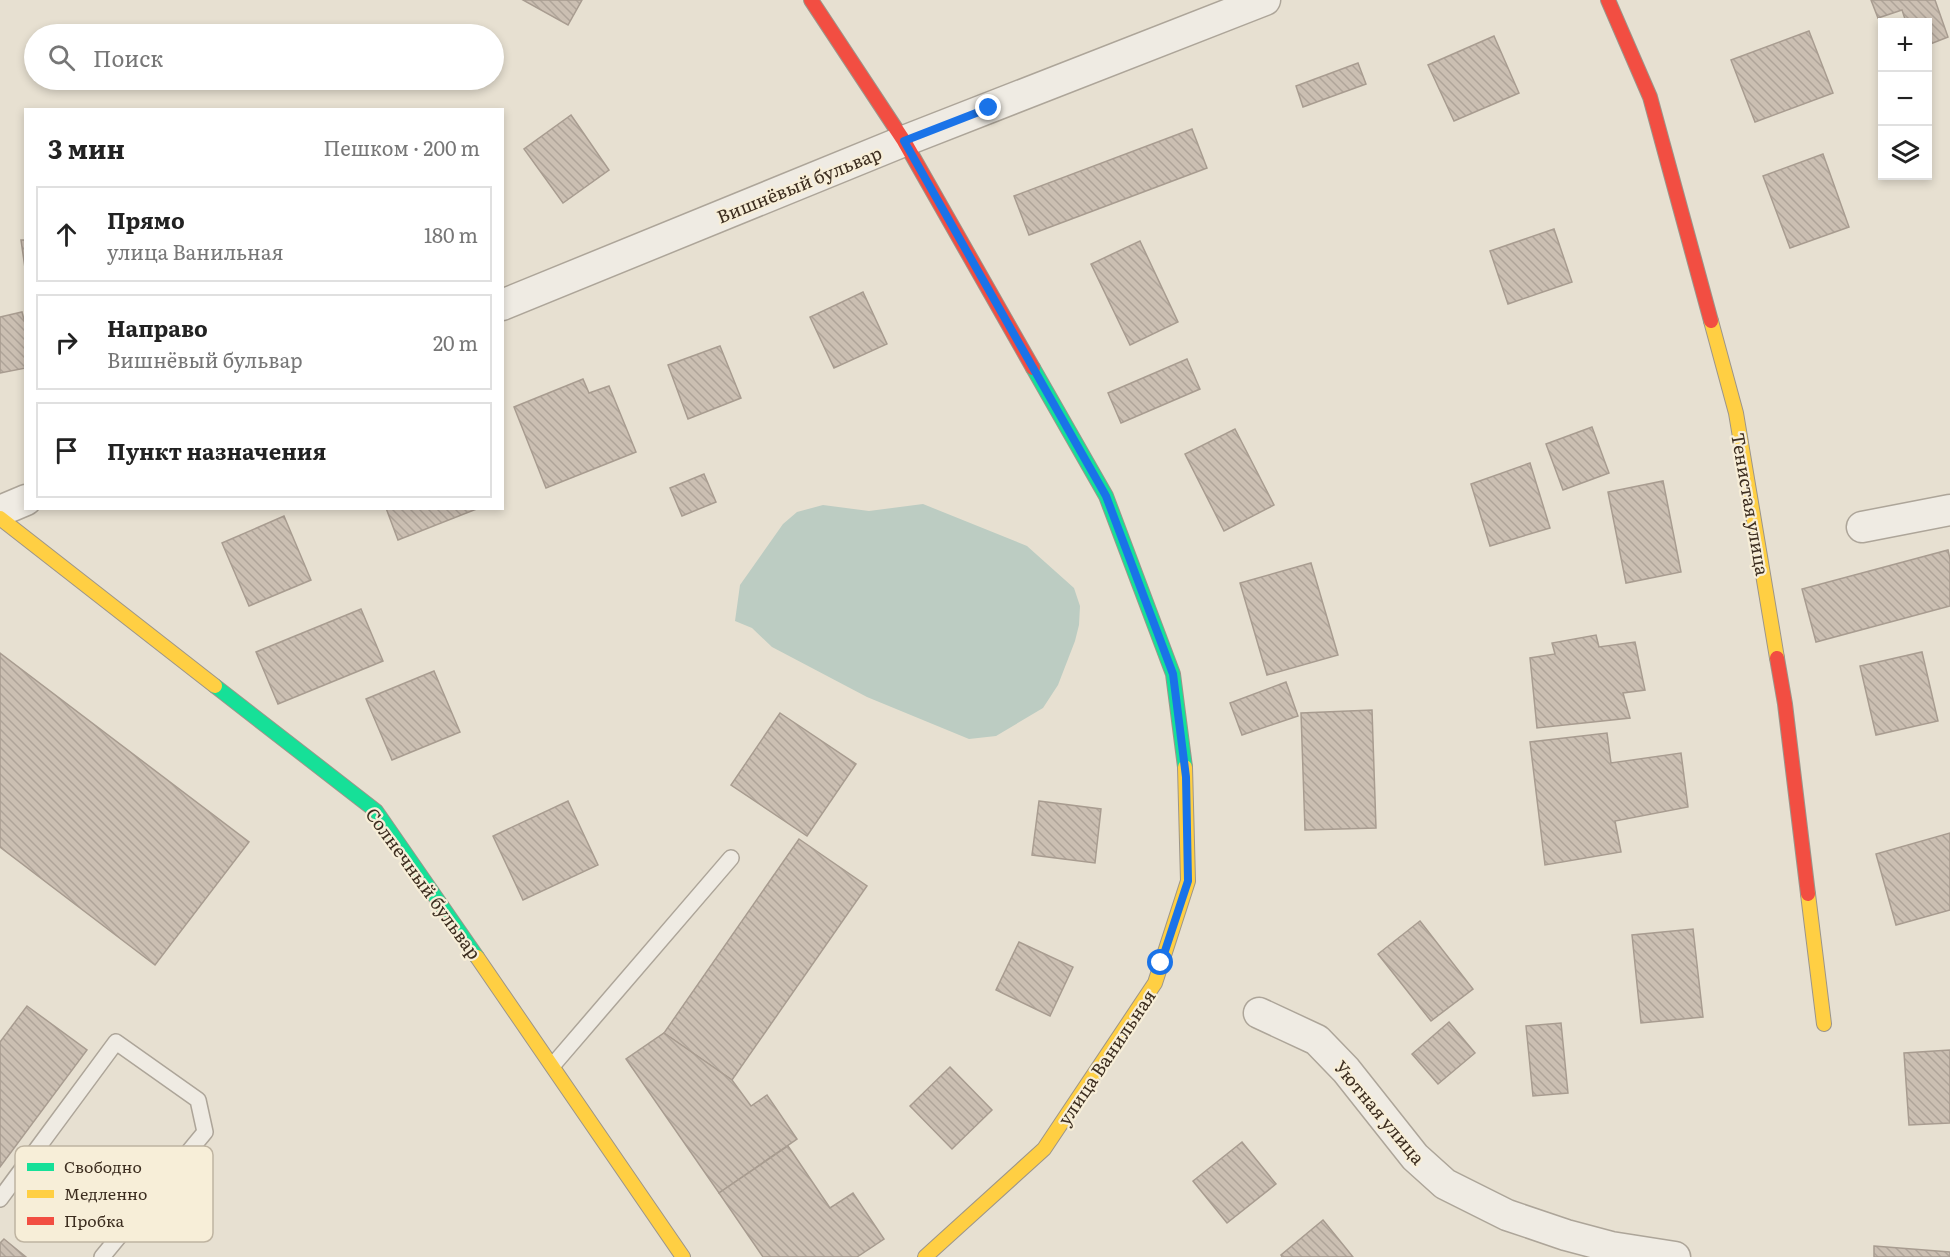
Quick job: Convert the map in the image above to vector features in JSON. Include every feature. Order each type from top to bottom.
[{"type":"street","name":"улица Ванильная","points":[[811,0],[904,141],[1106,496],[1173,674],[1186,777],[1188,881],[1155,984],[1044,1149],[924,1257]]},
{"type":"street","name":"Вишнёвый бульвар","points":[[504,304],[904,141],[1265,0]]},
{"type":"street","name":"Тенистая улица","points":[[1608,0],[1650,98],[1736,412],[1785,704],[1824,1024]]},
{"type":"street","points":[[0,511],[24,501]]},
{"type":"street","points":[[1862,527],[1950,510]]},
{"type":"street","name":"Солнечный бульвар","points":[[0,518],[376,811],[683,1257]]},
{"type":"street","name":"Уютная улица","points":[[1259,1013],[1317,1040],[1346,1070],[1415,1157],[1445,1184],[1507,1215],[1566,1235],[1611,1247],[1675,1257]]},
{"type":"lane","points":[[553,1065],[731,858]]},
{"type":"lane","points":[[39,1146],[116,1042],[198,1100],[206,1132],[194,1146]]},
{"type":"lane","points":[[0,1199],[15,1179]]},
{"type":"lane","points":[[102,1257],[114,1242]]},
{"type":"shaded area","points":[[923,504],[1027,546],[1074,588],[1080,606],[1075,641],[1058,685],[1043,708],[996,736],[969,739],[867,697],[772,647],[752,628],[735,621],[740,585],[783,524],[797,512],[823,505],[869,511]]},
{"type":"building","points":[[523,0],[582,0],[568,25]]},
{"type":"building","points":[[1871,0],[1935,0],[1948,37],[1932,43],[1932,18],[1905,18],[1902,10],[1878,18]]},
{"type":"building","points":[[1809,31],[1833,93],[1755,122],[1731,60]]},
{"type":"building","points":[[1494,36],[1519,93],[1454,121],[1428,65]]},
{"type":"building","points":[[1358,63],[1366,84],[1303,107],[1296,86]]},
{"type":"building","points":[[571,115],[609,170],[563,203],[524,149]]},
{"type":"building","points":[[1192,129],[1207,168],[1029,235],[1014,196]]},
{"type":"building","points":[[1823,154],[1849,227],[1790,248],[1763,176]]},
{"type":"building","points":[[1554,229],[1572,282],[1508,304],[1490,251]]},
{"type":"building","points":[[21,240],[24,240],[24,261]]},
{"type":"building","points":[[1140,241],[1178,322],[1130,345],[1091,264]]},
{"type":"building","points":[[863,292],[887,344],[834,368],[810,317]]},
{"type":"building","points":[[22,312],[24,368],[0,373],[0,317]]},
{"type":"building","points":[[720,346],[741,398],[688,419],[668,365]]},
{"type":"building","points":[[1187,359],[1200,389],[1121,423],[1108,393]]},
{"type":"building","points":[[583,379],[589,393],[609,386],[636,452],[546,488],[514,407]]},
{"type":"building","points":[[1592,427],[1609,473],[1563,490],[1546,444]]},
{"type":"building","points":[[1235,429],[1274,505],[1224,531],[1185,454]]},
{"type":"building","points":[[1530,463],[1550,528],[1490,546],[1471,484]]},
{"type":"building","points":[[704,474],[716,502],[682,516],[670,488]]},
{"type":"building","points":[[1663,481],[1681,572],[1626,583],[1608,492]]},
{"type":"building","points":[[387,510],[474,510],[398,540]]},
{"type":"building","points":[[284,516],[311,580],[249,606],[222,543]]},
{"type":"building","points":[[1948,550],[1950,606],[1816,642],[1802,589]]},
{"type":"building","points":[[1311,563],[1338,655],[1267,675],[1240,583]]},
{"type":"building","points":[[361,609],[383,661],[278,704],[256,652]]},
{"type":"building","points":[[1596,635],[1599,647],[1635,642],[1645,690],[1623,693],[1630,718],[1537,728],[1530,658],[1555,654],[1552,643]]},
{"type":"building","points":[[1922,652],[1938,721],[1876,735],[1860,666]]},
{"type":"building","points":[[0,653],[249,842],[155,965],[0,847]]},
{"type":"building","points":[[434,671],[460,732],[392,760],[366,699]]},
{"type":"building","points":[[1286,682],[1298,716],[1242,735],[1230,703]]},
{"type":"building","points":[[1372,710],[1376,828],[1305,830],[1301,713]]},
{"type":"building","points":[[780,713],[856,764],[807,836],[731,785]]},
{"type":"building","points":[[1607,733],[1611,763],[1681,753],[1688,807],[1615,821],[1621,852],[1545,865],[1530,742]]},
{"type":"building","points":[[568,801],[598,865],[523,900],[493,836]]},
{"type":"building","points":[[1039,801],[1101,809],[1095,863],[1032,855]]},
{"type":"building","points":[[1950,833],[1950,910],[1896,925],[1876,854]]},
{"type":"building","points":[[799,839],[867,886],[732,1080],[664,1033]]},
{"type":"building","points":[[1420,921],[1473,989],[1431,1021],[1378,954]]},
{"type":"building","points":[[1693,929],[1703,1017],[1641,1023],[1632,935]]},
{"type":"building","points":[[1019,942],[1073,967],[1050,1016],[996,990]]},
{"type":"building","points":[[27,1006],[87,1050],[0,1167],[0,1042]]},
{"type":"building","points":[[1449,1022],[1475,1053],[1438,1084],[1412,1054]]},
{"type":"building","points":[[1561,1023],[1568,1093],[1533,1096],[1526,1026]]},
{"type":"building","points":[[664,1033],[732,1080],[751,1106],[767,1095],[797,1139],[719,1193],[626,1059]]},
{"type":"building","points":[[1950,1050],[1950,1123],[1909,1125],[1904,1053]]},
{"type":"building","points":[[950,1067],[992,1110],[952,1149],[910,1106]]},
{"type":"building","points":[[1242,1142],[1276,1184],[1227,1223],[1193,1181]]},
{"type":"building","points":[[788,1146],[830,1208],[853,1193],[884,1239],[857,1257],[763,1257],[719,1193]]},
{"type":"building","points":[[1323,1220],[1353,1257],[1282,1257],[1281,1255]]},
{"type":"building","points":[[4,1239],[26,1257],[0,1257],[0,1243]]},
{"type":"building","points":[[1874,1246],[1950,1252],[1950,1257],[1874,1257]]},
{"type":"traffic: fast","points":[[1033,368],[1106,496],[1173,674],[1185,767]]},
{"type":"traffic: fast","points":[[215,686],[376,811],[477,957]]},
{"type":"traffic: slow","points":[[1711,321],[1736,413],[1777,658]]},
{"type":"traffic: slow","points":[[0,518],[215,686]]},
{"type":"traffic: slow","points":[[925,1257],[1044,1149],[1155,983],[1188,881],[1185,767]]},
{"type":"traffic: slow","points":[[1808,894],[1824,1024]]},
{"type":"traffic: slow","points":[[477,957],[683,1257]]},
{"type":"traffic: jam","points":[[811,0],[904,141],[1033,368]]},
{"type":"traffic: jam","points":[[1608,0],[1650,97],[1711,321]]},
{"type":"traffic: jam","points":[[1777,658],[1785,704],[1808,894]]},
{"type":"route","points":[[989,108],[904,141],[1106,496],[1173,674],[1186,777],[1188,881],[1161,963]]}]
